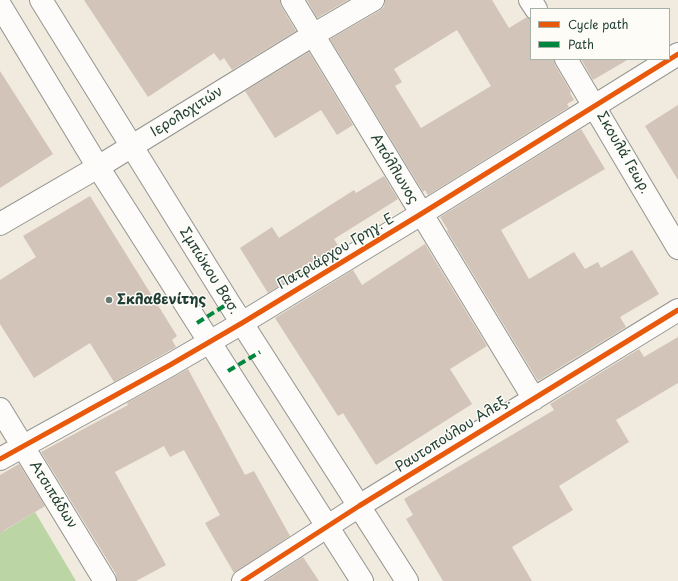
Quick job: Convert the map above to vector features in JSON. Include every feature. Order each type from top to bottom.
[{"type":"street","name":"Σμπώκου Βασ.","points":[[41,0],[131,147],[406,581]]},
{"type":"street","name":"Απόλλωνος","points":[[292,0],[534,399]]},
{"type":"street","name":"Ιερολοχιτών","points":[[0,224],[98,167],[313,35],[373,0]]},
{"type":"street","points":[[0,5],[98,167],[362,581]]},
{"type":"street","name":"Σκουλά Γεωρ.","points":[[567,60],[596,106],[678,248]]},
{"type":"street","name":"Πατριάρχου Γρηγ. Ε","points":[[0,458],[242,323],[669,60]]},
{"type":"street","name":"Ραυτοπούλου Αλεξ.","points":[[243,581],[359,506],[678,310]]},
{"type":"street","name":"Ατσιπάδων","points":[[0,409],[106,581]]},
{"type":"green space","points":[[35,512],[76,581],[0,581],[0,525],[4,531]]},
{"type":"building","points":[[84,0],[280,0],[281,6],[296,31],[232,70],[224,58],[220,61],[214,53],[148,97]]},
{"type":"building","points":[[307,0],[348,0],[317,18]]},
{"type":"building","points":[[385,0],[492,0],[509,28],[527,17],[530,19],[530,60],[554,60],[555,65],[574,100],[567,104],[569,107],[428,195],[425,190],[423,192],[330,39],[384,7]],"holes":[[[457,30],[491,86],[421,128],[395,86],[402,82],[394,69]]]},
{"type":"building","points":[[309,52],[353,125],[337,135],[321,110],[275,138],[245,91]]},
{"type":"building","points":[[582,60],[627,60],[593,80]]},
{"type":"building","points":[[0,71],[53,154],[0,188]]},
{"type":"building","points":[[678,105],[678,180],[645,126]]},
{"type":"building","points":[[581,129],[605,169],[501,230],[529,279],[574,252],[585,269],[598,262],[601,268],[632,250],[659,294],[620,317],[626,327],[538,381],[440,217]]},
{"type":"building","points":[[384,176],[398,199],[334,239],[340,249],[268,293],[240,248],[272,227],[279,238],[354,190],[356,193]]},
{"type":"building","name":"Σκλαβενίτης","points":[[90,196],[177,336],[172,340],[176,347],[114,382],[90,343],[34,378],[0,324],[0,280],[36,257],[23,236]]},
{"type":"building","points":[[425,244],[487,346],[450,369],[472,404],[376,465],[343,413],[338,416],[275,318],[353,270],[362,285]]},
{"type":"building","points":[[678,337],[678,383],[616,420],[629,442],[559,486],[573,510],[512,547],[532,581],[443,581],[406,519],[413,515],[404,499],[554,410],[550,404],[639,349],[644,357]]},
{"type":"building","points":[[188,369],[245,475],[254,471],[290,536],[234,573],[205,523],[220,515],[184,450],[170,457],[164,446],[115,472],[166,565],[136,581],[117,581],[116,574],[41,452],[128,405],[127,403]]},
{"type":"building","points":[[19,464],[45,506],[0,533],[0,475]]},
{"type":"building","points":[[303,557],[319,581],[266,581]]},
{"type":"marked path","points":[[197,323],[229,303]]},
{"type":"marked path","points":[[228,371],[260,352]]},
{"type":"cycle path","points":[[670,59],[678,54]]},
{"type":"cycle path","points":[[0,459],[170,365],[242,323],[421,214],[668,60]]},
{"type":"cycle path","points":[[243,581],[359,506],[678,310]]},
{"type":"place","name":"Σκλαβενίτης","points":[[109,300]]}]
